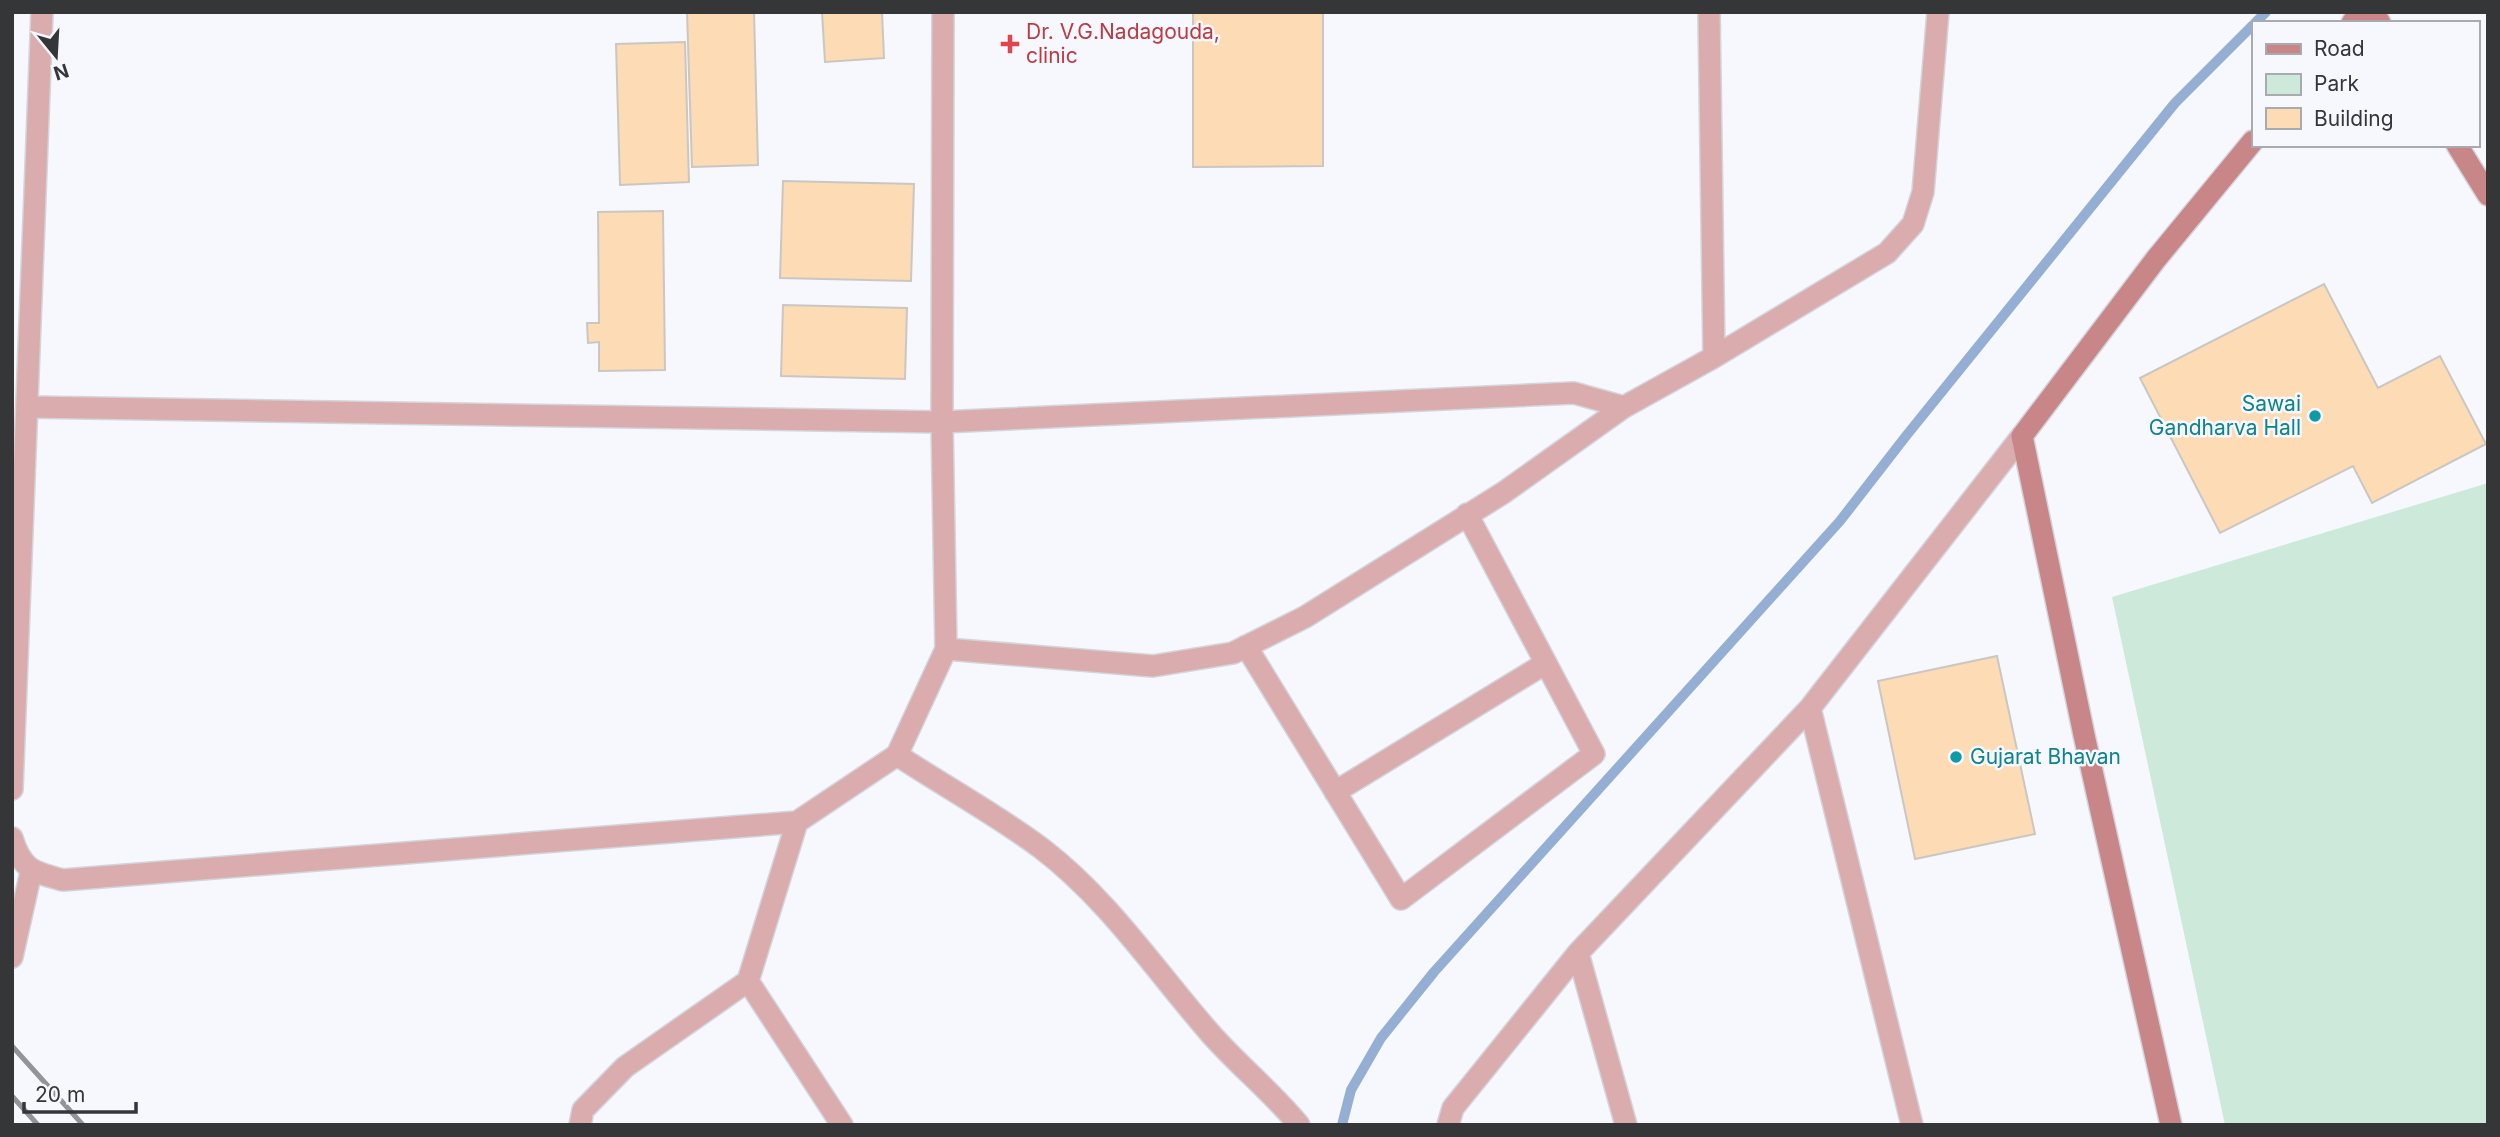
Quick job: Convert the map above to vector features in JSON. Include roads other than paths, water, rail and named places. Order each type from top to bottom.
[{"type":"street","points":[[12,789],[42,12]]},
{"type":"street","points":[[12,838],[17,853],[31,872],[63,880],[797,822],[897,755],[946,649],[942,422],[943,12]]},
{"type":"street","points":[[1709,12],[1714,357]]},
{"type":"street","points":[[946,649],[1153,666],[1233,653],[1305,617],[1503,492],[1624,407],[1714,357],[1887,253],[1913,224],[1923,192],[1938,12]]},
{"type":"street","points":[[1448,1125],[1452,1108],[1578,953],[1810,708],[2156,259],[2252,142]]},
{"type":"street","points":[[2457,147],[2488,195]]},
{"type":"street","points":[[28,407],[942,422],[1574,393],[1624,407]]},
{"type":"street","points":[[2022,436],[2084,735],[2171,1125]]},
{"type":"street","points":[[1246,646],[1401,900],[1594,754],[1467,514]]},
{"type":"street","points":[[1335,792],[1546,663]]},
{"type":"street","points":[[1810,708],[1912,1125]]},
{"type":"street","points":[[897,755],[1040,847],[1073,876],[1110,913],[1212,1035],[1286,1108],[1299,1125]]},
{"type":"street","points":[[580,1125],[583,1110],[625,1067],[748,981],[797,822]]},
{"type":"street","points":[[12,957],[31,872]]},
{"type":"street","points":[[1578,953],[1626,1125]]},
{"type":"street","points":[[748,981],[842,1125]]},
{"type":"waterway","points":[[2257,21],[2266,12]]},
{"type":"waterway","points":[[1342,1125],[1351,1090],[1381,1038],[1434,972],[1840,521],[2175,103],[2252,26]]},
{"type":"railway","points":[[12,1046],[83,1125]]},
{"type":"railway","points":[[12,1096],[38,1125]]},
{"type":"place","name":"Dr. V.G.Nadagouda, clinic","points":[[1010,44]]},
{"type":"place","name":"Sawai Gandharva Hall","points":[[2315,416]]},
{"type":"place","name":"Gujarat Bhavan","points":[[1956,757]]}]
